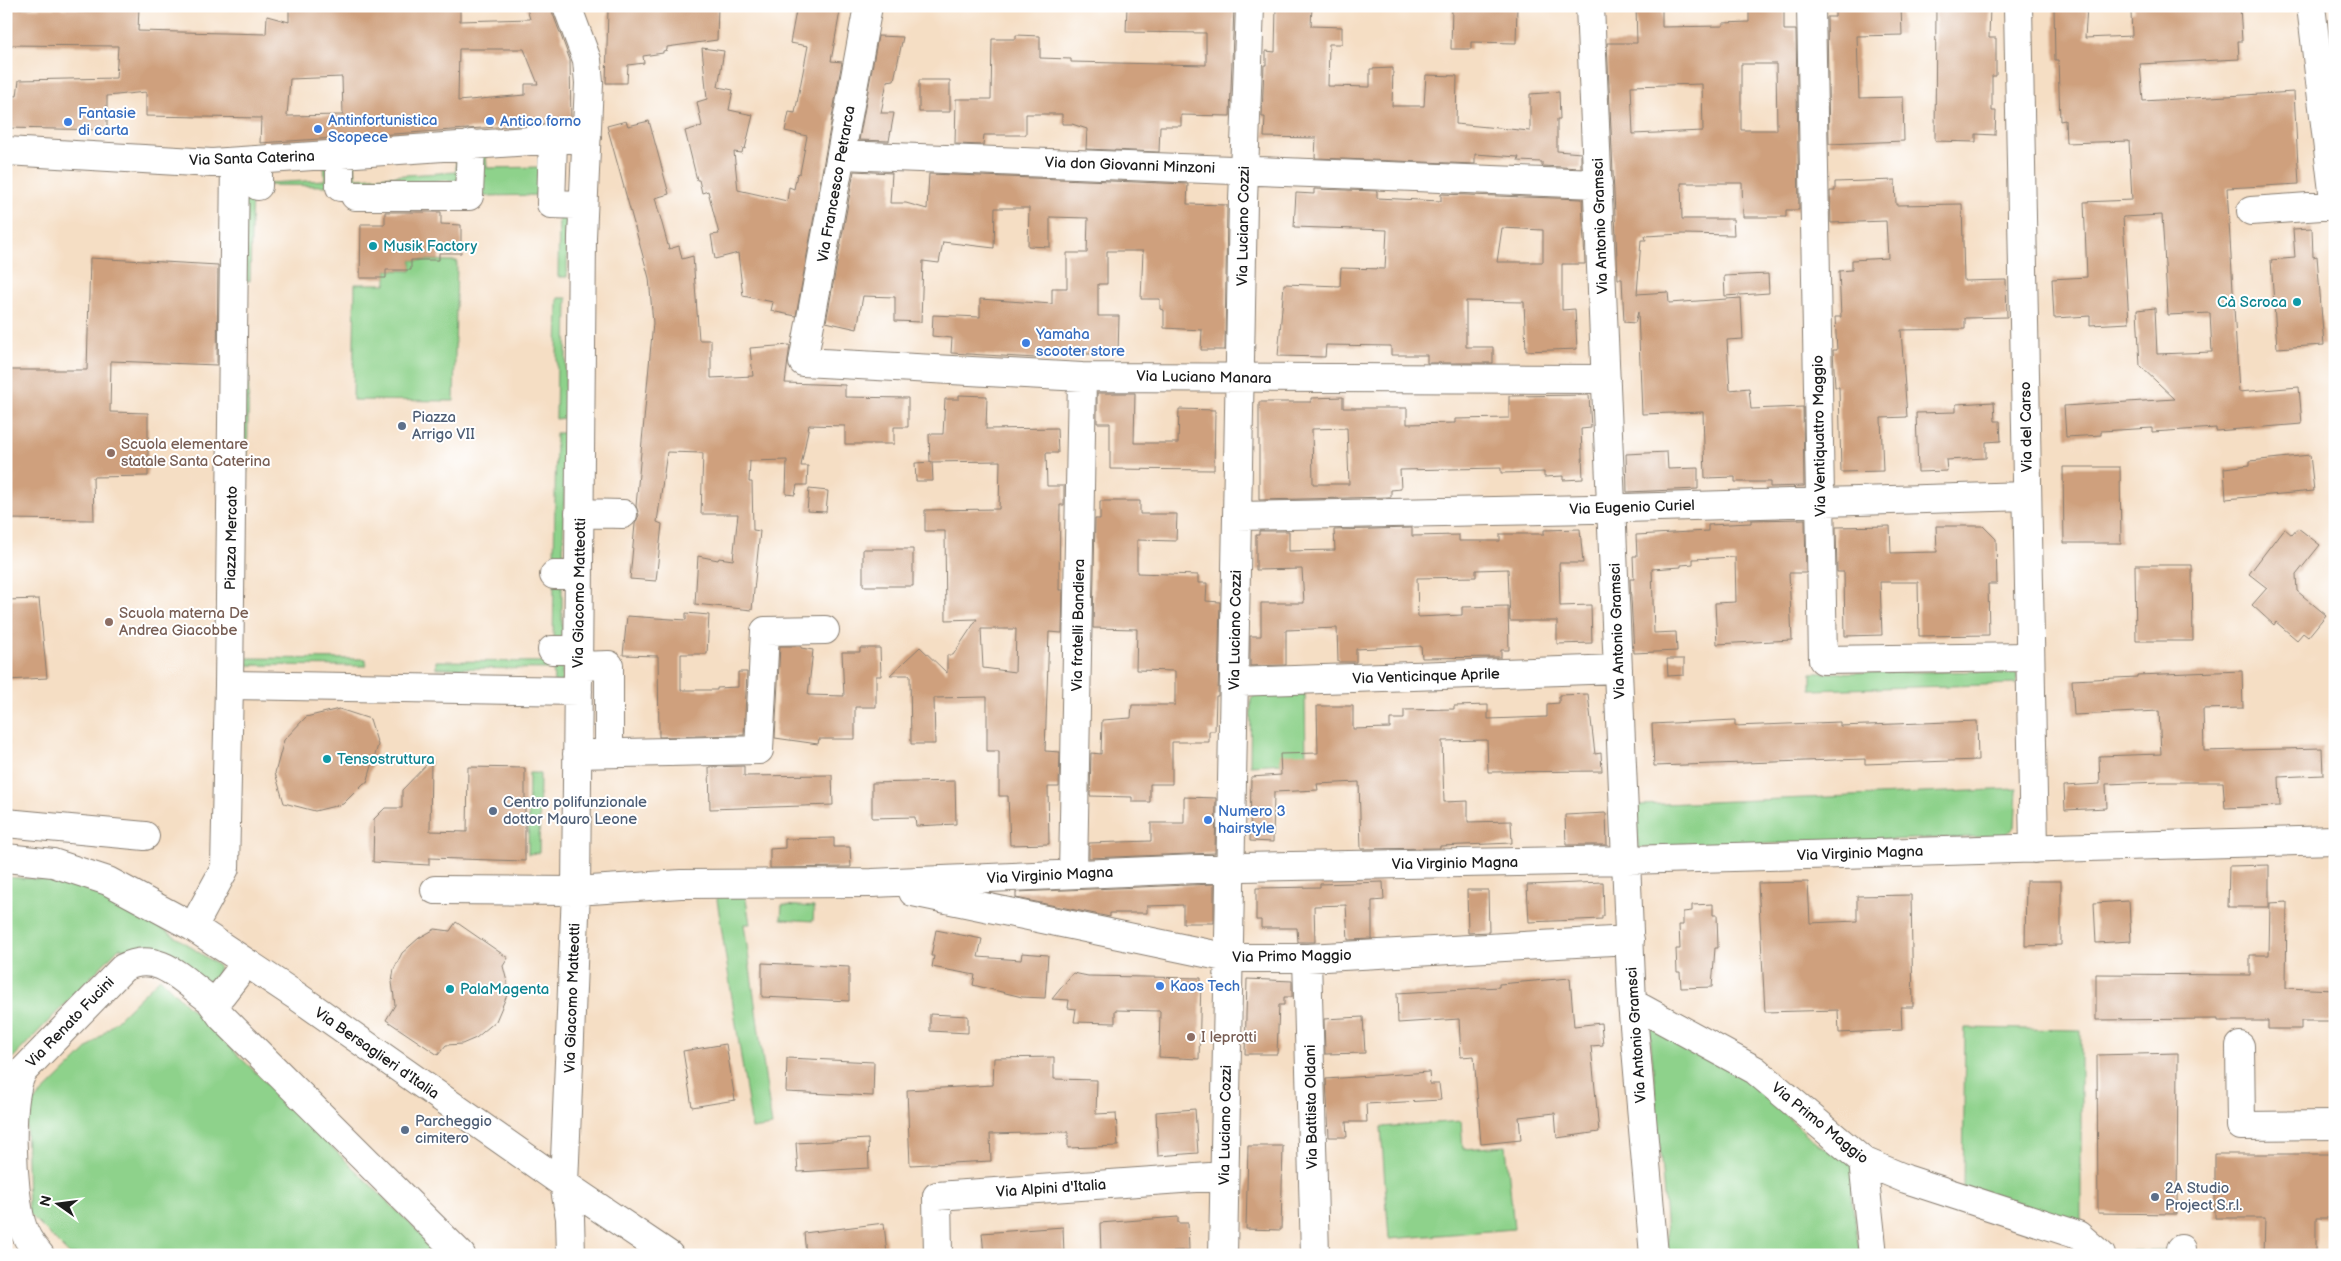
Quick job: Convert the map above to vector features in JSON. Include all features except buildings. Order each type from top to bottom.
[{"type":"street","name":"Via Giacomo Matteotti","points":[[567,6],[587,60],[589,83],[583,205],[579,513],[566,575],[577,754],[576,891],[564,1184],[570,1218],[571,1255]]},
{"type":"street","name":"Via Francesco Petrarca","points":[[803,362],[868,6]]},
{"type":"street","name":"Via Luciano Cozzi","points":[[1223,1255],[1244,169],[1250,6]]},
{"type":"street","name":"Via Antonio Gramsci","points":[[1590,6],[1632,1003],[1654,1255]]},
{"type":"street","name":"Via Ventiquattro Maggio","points":[[1811,6],[1823,660],[2030,657]]},
{"type":"street","name":"Via del Carso","points":[[2018,6],[2034,849]]},
{"type":"street","points":[[2251,211],[2335,206],[2311,6]]},
{"type":"street","name":"Via Santa Caterina","points":[[6,152],[212,163],[251,169],[340,154],[587,137]]},
{"type":"street","points":[[553,140],[551,204],[583,205]]},
{"type":"street","points":[[340,154],[348,192],[469,196],[471,144]]},
{"type":"street","name":"Via don Giovanni Minzoni","points":[[841,155],[1598,184]]},
{"type":"street","name":"Piazza Mercato","points":[[193,928],[225,868],[228,684],[237,648],[251,169]]},
{"type":"street","name":"Via Luciano Manara","points":[[803,362],[1082,376],[1606,379]]},
{"type":"street","name":"Via fratelli Bandiera","points":[[1073,874],[1082,376]]},
{"type":"street","name":"Via Eugenio Curiel","points":[[1237,516],[2027,496]]},
{"type":"street","points":[[579,513],[623,514]]},
{"type":"street","points":[[577,754],[759,750],[765,631],[825,630]]},
{"type":"street","points":[[228,684],[571,664],[609,665],[609,753]]},
{"type":"street","name":"Via Venticinque Aprile","points":[[1234,682],[1618,670]]},
{"type":"street","points":[[6,823],[145,836]]},
{"type":"street","name":"Via Virginio Magna","points":[[435,890],[576,891],[690,884],[872,884],[1230,867],[1627,860],[2335,840]]},
{"type":"street","name":"Via Bersaglieri d'Italia","points":[[6,858],[53,863],[108,881],[193,928],[669,1255]]},
{"type":"street","name":"Via Primo Maggio","points":[[872,884],[1229,958],[1308,958],[1630,940]]},
{"type":"street","name":"Via Battista Oldani","points":[[1308,958],[1315,1255]]},
{"type":"street","name":"Via Renato Fucini","points":[[40,1255],[29,1242],[20,1222],[13,1158],[15,1090],[18,1078],[123,968],[138,962],[162,964],[172,969],[209,999],[222,1017],[461,1255]]},
{"type":"street","points":[[209,999],[214,1000],[222,994],[246,963]]},
{"type":"street","name":"Via Primo Maggio","points":[[1632,1003],[1755,1070],[1863,1161],[1906,1179],[2078,1235],[2101,1255]]},
{"type":"street","points":[[2240,1046],[2241,1126],[2335,1126]]},
{"type":"street","points":[[1863,1161],[1873,1255]]},
{"type":"street","name":"Via Alpini d'Italia","points":[[938,1255],[937,1196],[1224,1176]]},
{"type":"green space","points":[[481,155],[486,155],[487,168],[542,167],[545,195],[481,196]]},
{"type":"green space","points":[[456,156],[460,156],[460,180],[352,185],[352,162],[355,162],[356,178],[456,172]]},
{"type":"green space","points":[[324,164],[328,164],[329,186],[265,185],[267,183],[325,180]]},
{"type":"green space","points":[[241,184],[252,185],[250,281],[239,281]]},
{"type":"green space","points":[[559,211],[568,211],[567,277],[558,277]]},
{"type":"green space","points":[[411,260],[457,261],[454,401],[353,400],[355,284],[386,284],[386,270],[411,271]]},
{"type":"green space","points":[[558,298],[567,298],[565,418],[556,419]]},
{"type":"green space","points":[[238,366],[249,366],[247,472],[236,472]]},
{"type":"green space","points":[[556,433],[565,433],[563,567],[554,566]]},
{"type":"green space","points":[[554,582],[562,582],[562,643],[553,643]]},
{"type":"green space","points":[[233,655],[244,655],[244,658],[366,659],[366,666],[244,665],[244,680]]},
{"type":"green space","points":[[562,657],[562,683],[554,683],[553,669],[436,668],[436,661],[553,662]]},
{"type":"green space","points":[[2014,671],[2017,674],[2017,684],[1811,690],[1811,673]]},
{"type":"green space","points":[[1305,694],[1306,762],[1250,765],[1251,699],[1255,695]]},
{"type":"green space","points":[[529,773],[540,773],[539,853],[528,854]]},
{"type":"green space","points":[[2017,789],[2015,826],[2004,836],[1638,848],[1637,811],[1640,805]]},
{"type":"green space","points":[[6,877],[60,881],[87,889],[106,898],[146,919],[219,966],[216,978],[202,983],[170,958],[119,948],[6,1065]]},
{"type":"green space","points":[[716,893],[745,894],[750,924],[744,924],[772,1126],[752,1129]]},
{"type":"green space","points":[[782,905],[814,907],[813,921],[781,919]]},
{"type":"green space","points":[[160,978],[442,1255],[70,1255],[28,1213],[26,1109]]},
{"type":"green space","points":[[1649,1020],[1745,1077],[1817,1144],[1859,1163],[1851,1194],[1860,1255],[1669,1255]]},
{"type":"green space","points":[[1965,1028],[2081,1030],[2081,1225],[1963,1188]]},
{"type":"green space","points":[[1461,1121],[1463,1149],[1506,1146],[1514,1229],[1389,1239],[1381,1127]]},
{"type":"green space","points":[[2168,1250],[2169,1254],[2118,1255],[2115,1251]]},
{"type":"place","name":"Antico forno","points":[[490,121]]},
{"type":"place","name":"Fantasie di carta","points":[[68,122]]},
{"type":"place","name":"Antinfortunistica Scopece","points":[[318,129]]},
{"type":"place","name":"Musik Factory","points":[[373,246]]},
{"type":"place","name":"Cà Scroca","points":[[2297,302]]},
{"type":"place","name":"Yamaha scooter store","points":[[1026,343]]},
{"type":"place","name":"Piazza Arrigo VII","points":[[402,426]]},
{"type":"place","name":"Scuola elementare statale Santa Caterina","points":[[111,453]]},
{"type":"place","name":"Scuola materna De Andrea Giacobbe","points":[[109,622]]},
{"type":"place","name":"Tensostruttura","points":[[327,759]]},
{"type":"place","name":"Centro polifunzionale dottor Mauro Leone","points":[[493,811]]},
{"type":"place","name":"Numero 3 hairstyle","points":[[1208,820]]},
{"type":"place","name":"Kaos Tech","points":[[1160,986]]},
{"type":"place","name":"PalaMagenta","points":[[450,989]]},
{"type":"place","name":"I leprotti","points":[[1191,1037]]},
{"type":"place","name":"Parcheggio cimitero","points":[[405,1130]]},
{"type":"place","name":"2A Studio Project S.r.l.","points":[[2155,1197]]}]
